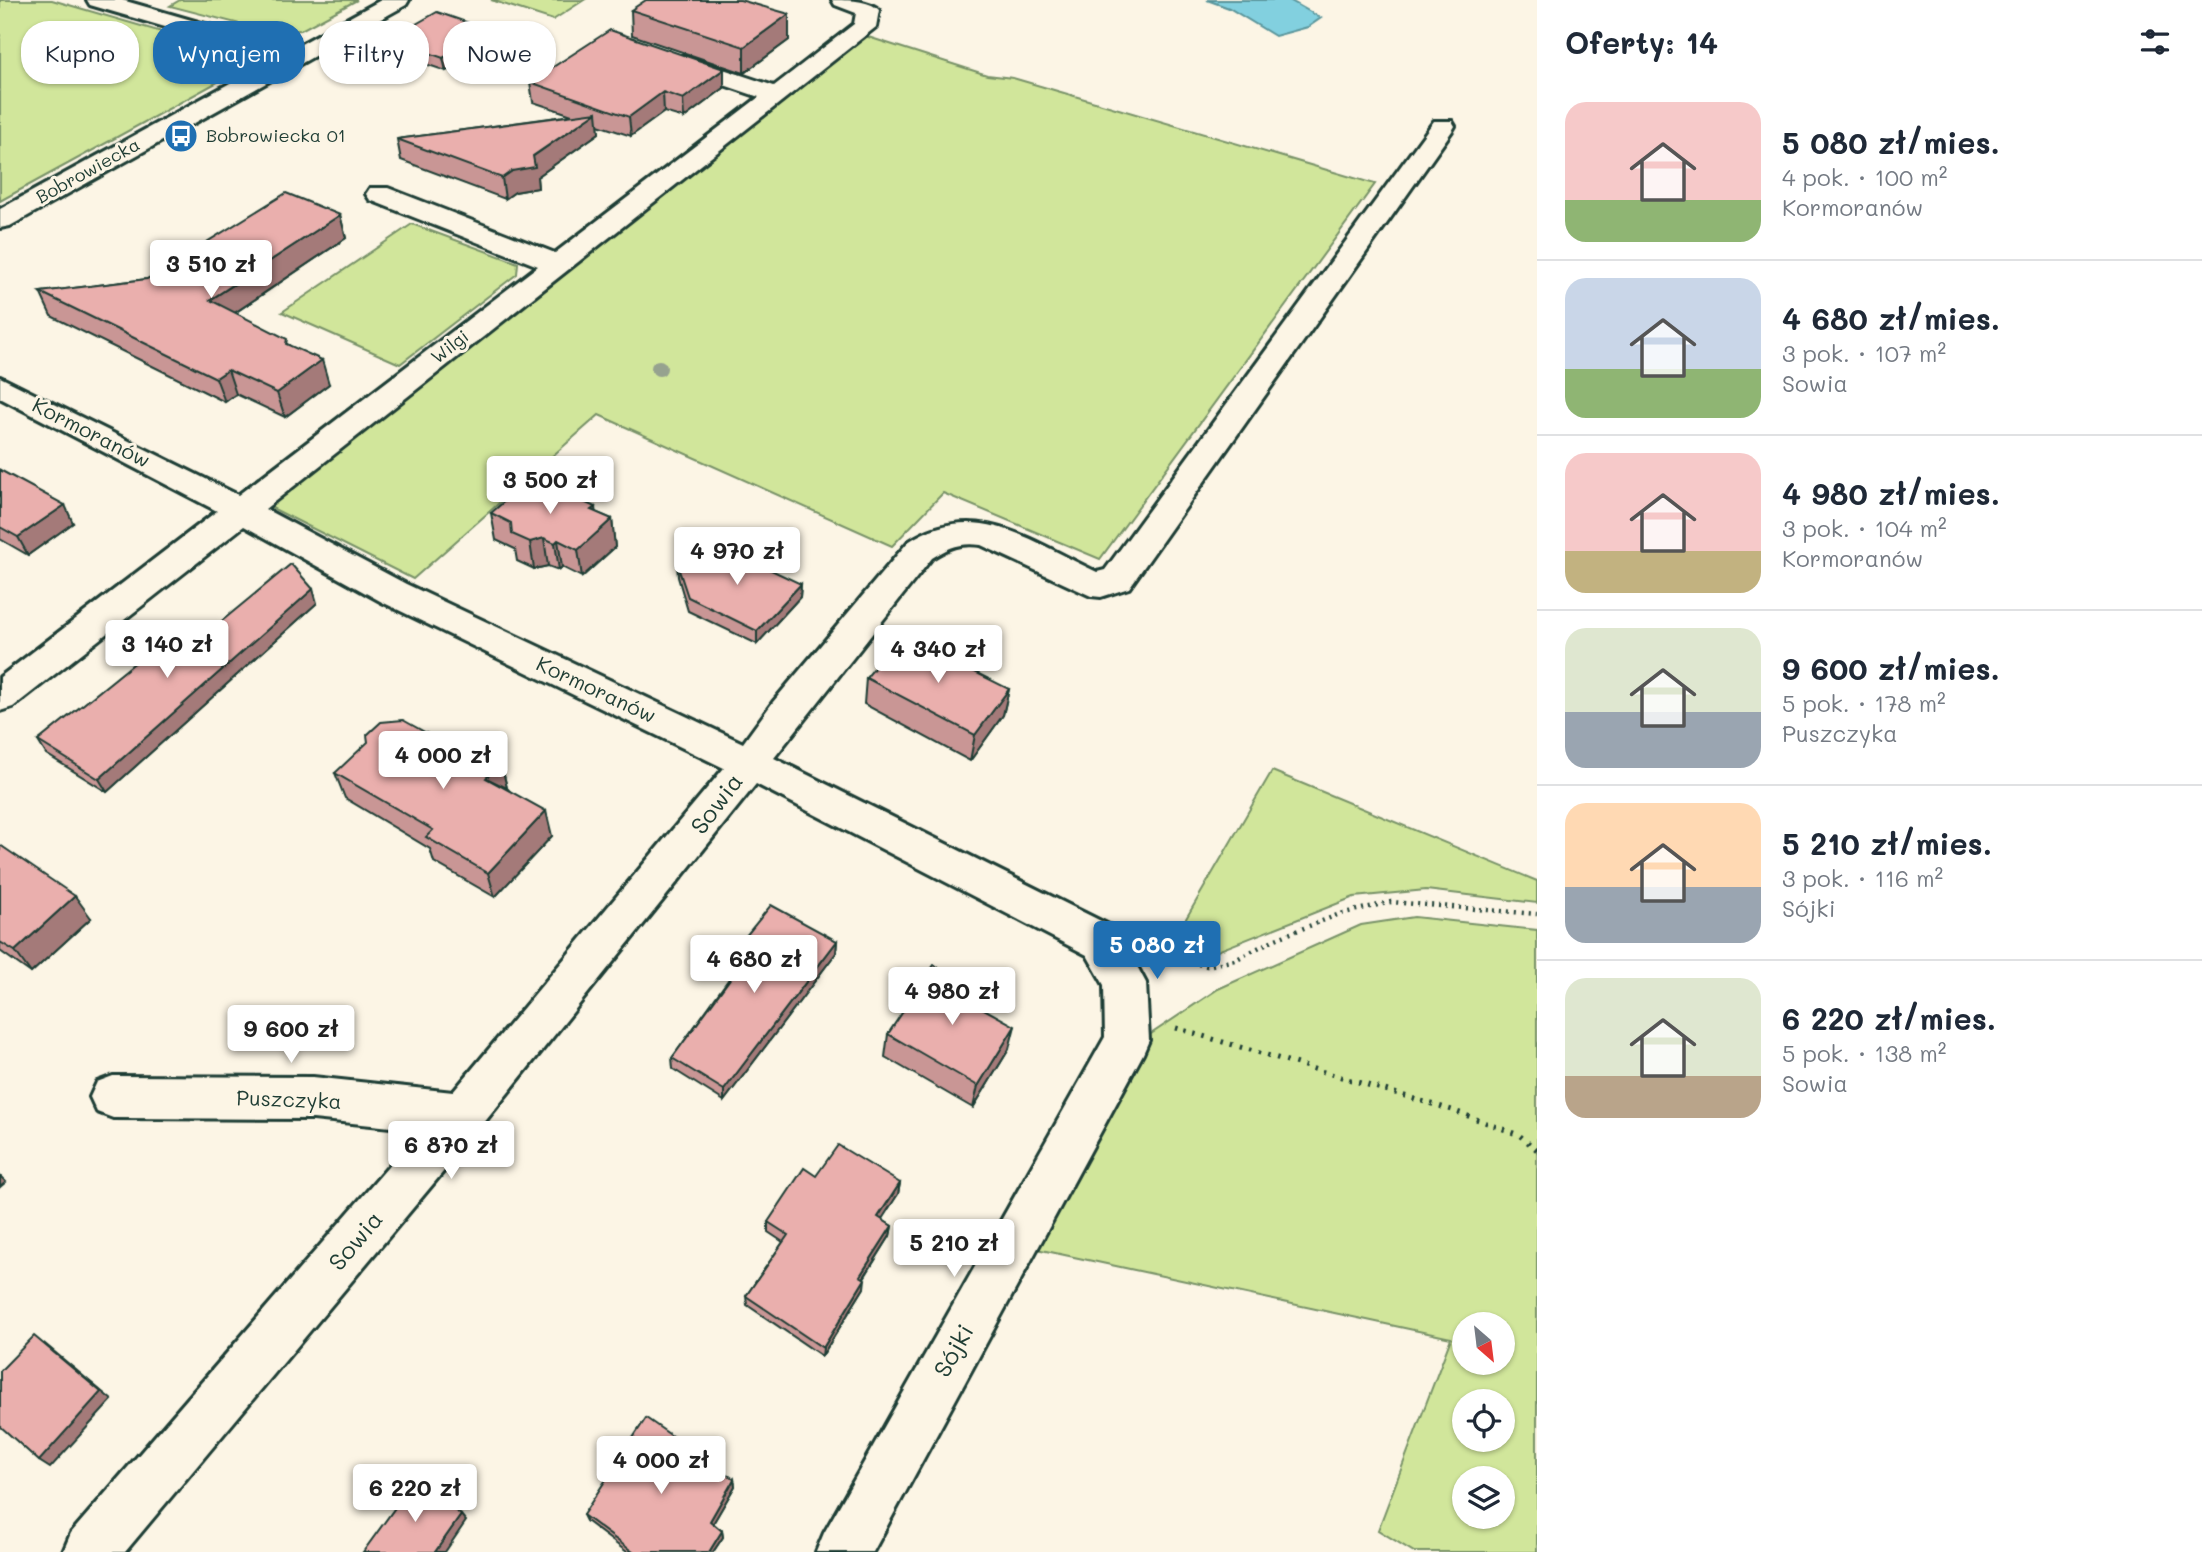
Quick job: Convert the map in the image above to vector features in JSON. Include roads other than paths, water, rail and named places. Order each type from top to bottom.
[{"type":"street","points":[[98,0],[171,21]]},
{"type":"street","name":"Bobrowiecka","points":[[305,51],[398,0]]},
{"type":"street","name":"Wilgi","points":[[0,697],[239,509],[865,27],[868,10],[843,0]]},
{"type":"street","points":[[659,55],[777,95]]},
{"type":"street","name":"Bobrowiecka","points":[[0,220],[246,84]]},
{"type":"street","name":"Sowia","points":[[90,1552],[463,1114],[721,802],[748,762],[920,550],[938,537],[960,531],[976,532],[991,536],[1091,584],[1101,585],[1117,579],[1443,126]]},
{"type":"street","points":[[379,194],[558,264]]},
{"type":"street","name":"Kormoranów","points":[[0,386],[239,509],[394,593],[748,762],[1101,942],[1125,983],[1127,1027]]},
{"type":"street","name":"Sójki","points":[[843,1552],[1127,1027]]},
{"type":"street","name":"Puszczyka","points":[[113,1097],[313,1098],[463,1114]]},
{"type":"water","points":[[1207,0],[1289,0],[1321,18],[1308,27],[1275,36],[1229,8]]},
{"type":"place","name":"Bobrowiecka 01","points":[[181,136]]}]
